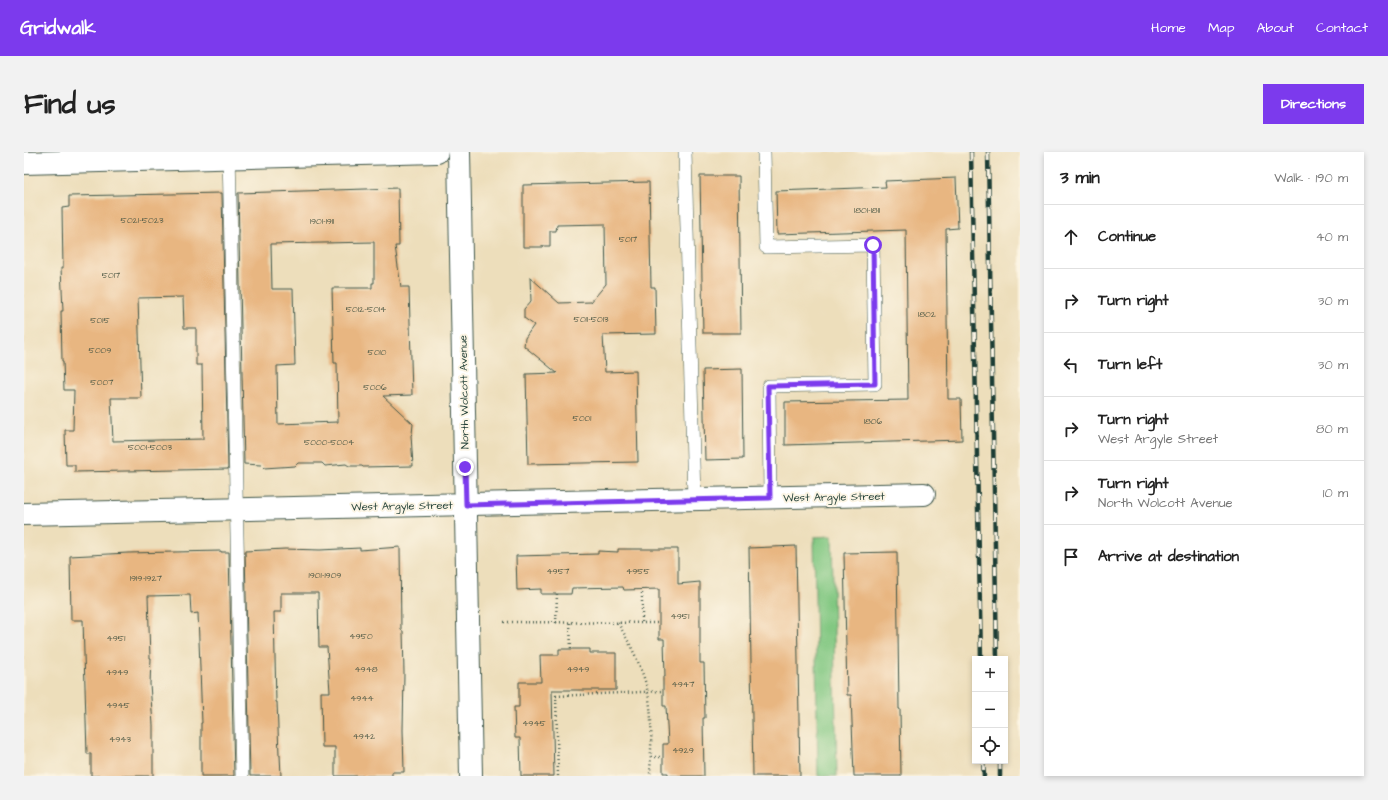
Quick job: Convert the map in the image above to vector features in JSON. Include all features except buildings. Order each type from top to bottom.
[{"type":"street","points":[[24,163],[229,155],[437,152]]},
{"type":"street","name":"North Wolcott Avenue","points":[[459,152],[471,776]]},
{"type":"street","name":"West Argyle Street","points":[[24,514],[924,494]]},
{"type":"lane","points":[[685,152],[694,500]]},
{"type":"lane","points":[[764,152],[766,247],[873,245],[875,384],[768,386],[770,498]]},
{"type":"lane","points":[[229,155],[242,776]]},
{"type":"path","points":[[642,589],[642,623]]},
{"type":"path","points":[[556,623],[557,594]]},
{"type":"path","points":[[504,622],[659,623]]},
{"type":"path","points":[[570,623],[571,649]]},
{"type":"path","points":[[618,623],[634,651],[645,682],[651,717],[650,776]]},
{"type":"path","points":[[558,776],[556,696],[663,691]]},
{"type":"path","points":[[651,757],[663,757]]},
{"type":"green space","points":[[832,536],[837,776],[818,776],[814,537]]},
{"type":"railway","points":[[971,152],[981,656]]},
{"type":"railway","points":[[988,152],[997,656]]},
{"type":"railway","points":[[983,764],[984,776]]},
{"type":"railway","points":[[1000,764],[1000,776]]},
{"type":"route","points":[[465,467],[466,505],[770,498],[768,386],[875,384],[873,245]]}]
